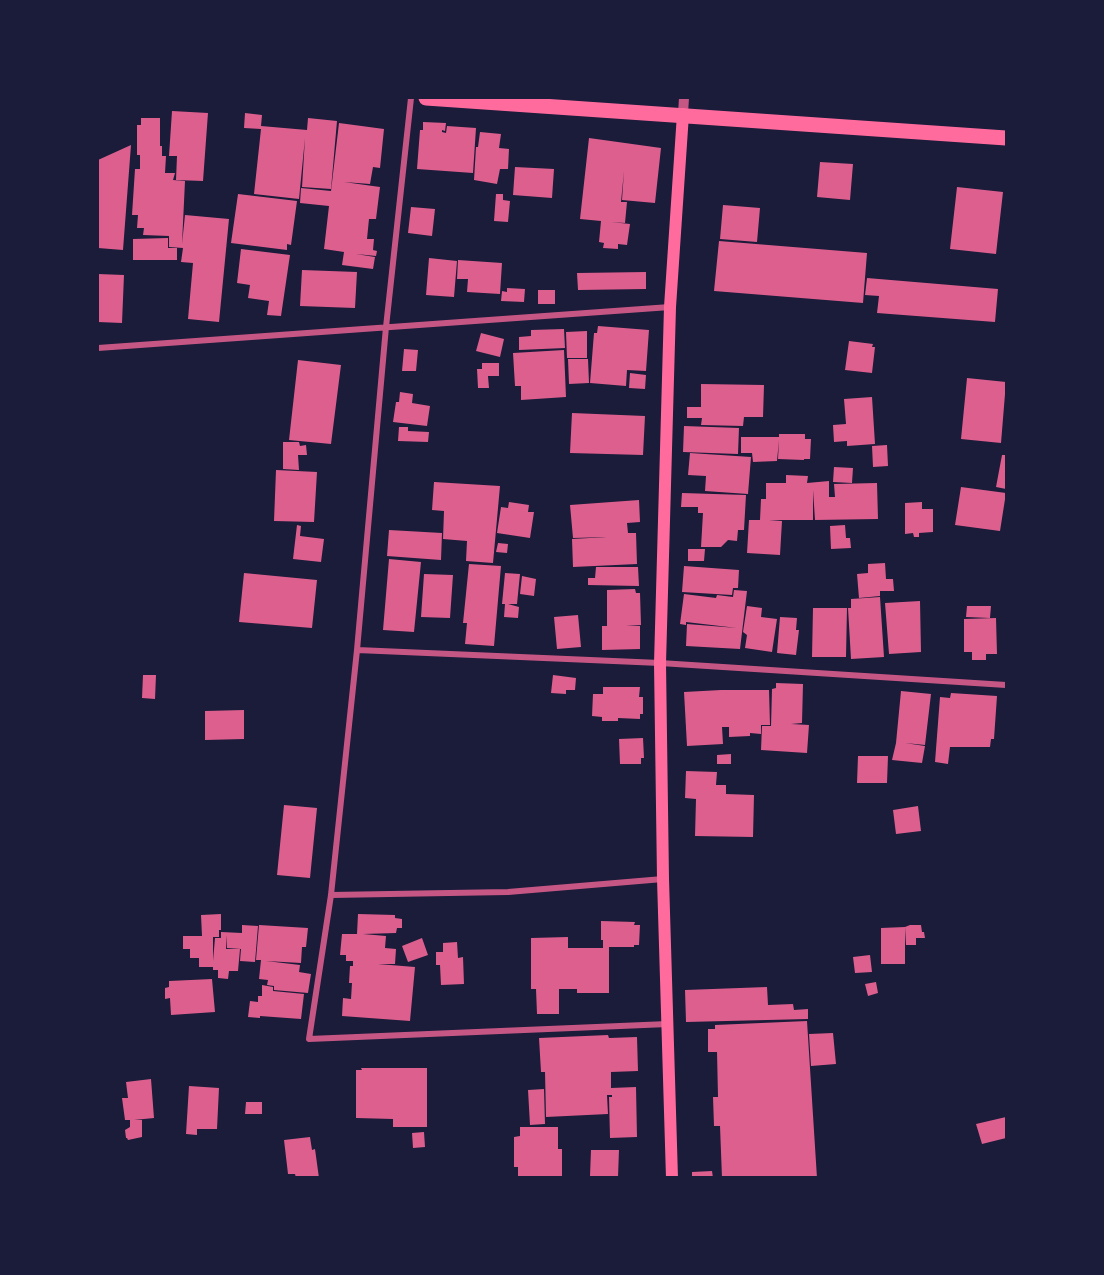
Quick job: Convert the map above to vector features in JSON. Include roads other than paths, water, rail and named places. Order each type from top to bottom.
[{"type":"main road","points":[[426,98],[1006,138]]},
{"type":"main road","points":[[672,1178],[663,879],[660,663],[670,307],[683,114]]},
{"type":"street","points":[[411,98],[386,327],[357,650],[331,896],[309,1039],[668,1024]]},
{"type":"street","points":[[683,114],[684,98]]},
{"type":"street","points":[[98,348],[670,307]]},
{"type":"street","points":[[357,650],[660,663],[1006,684]]},
{"type":"street","points":[[331,896],[508,892],[663,879]]}]
